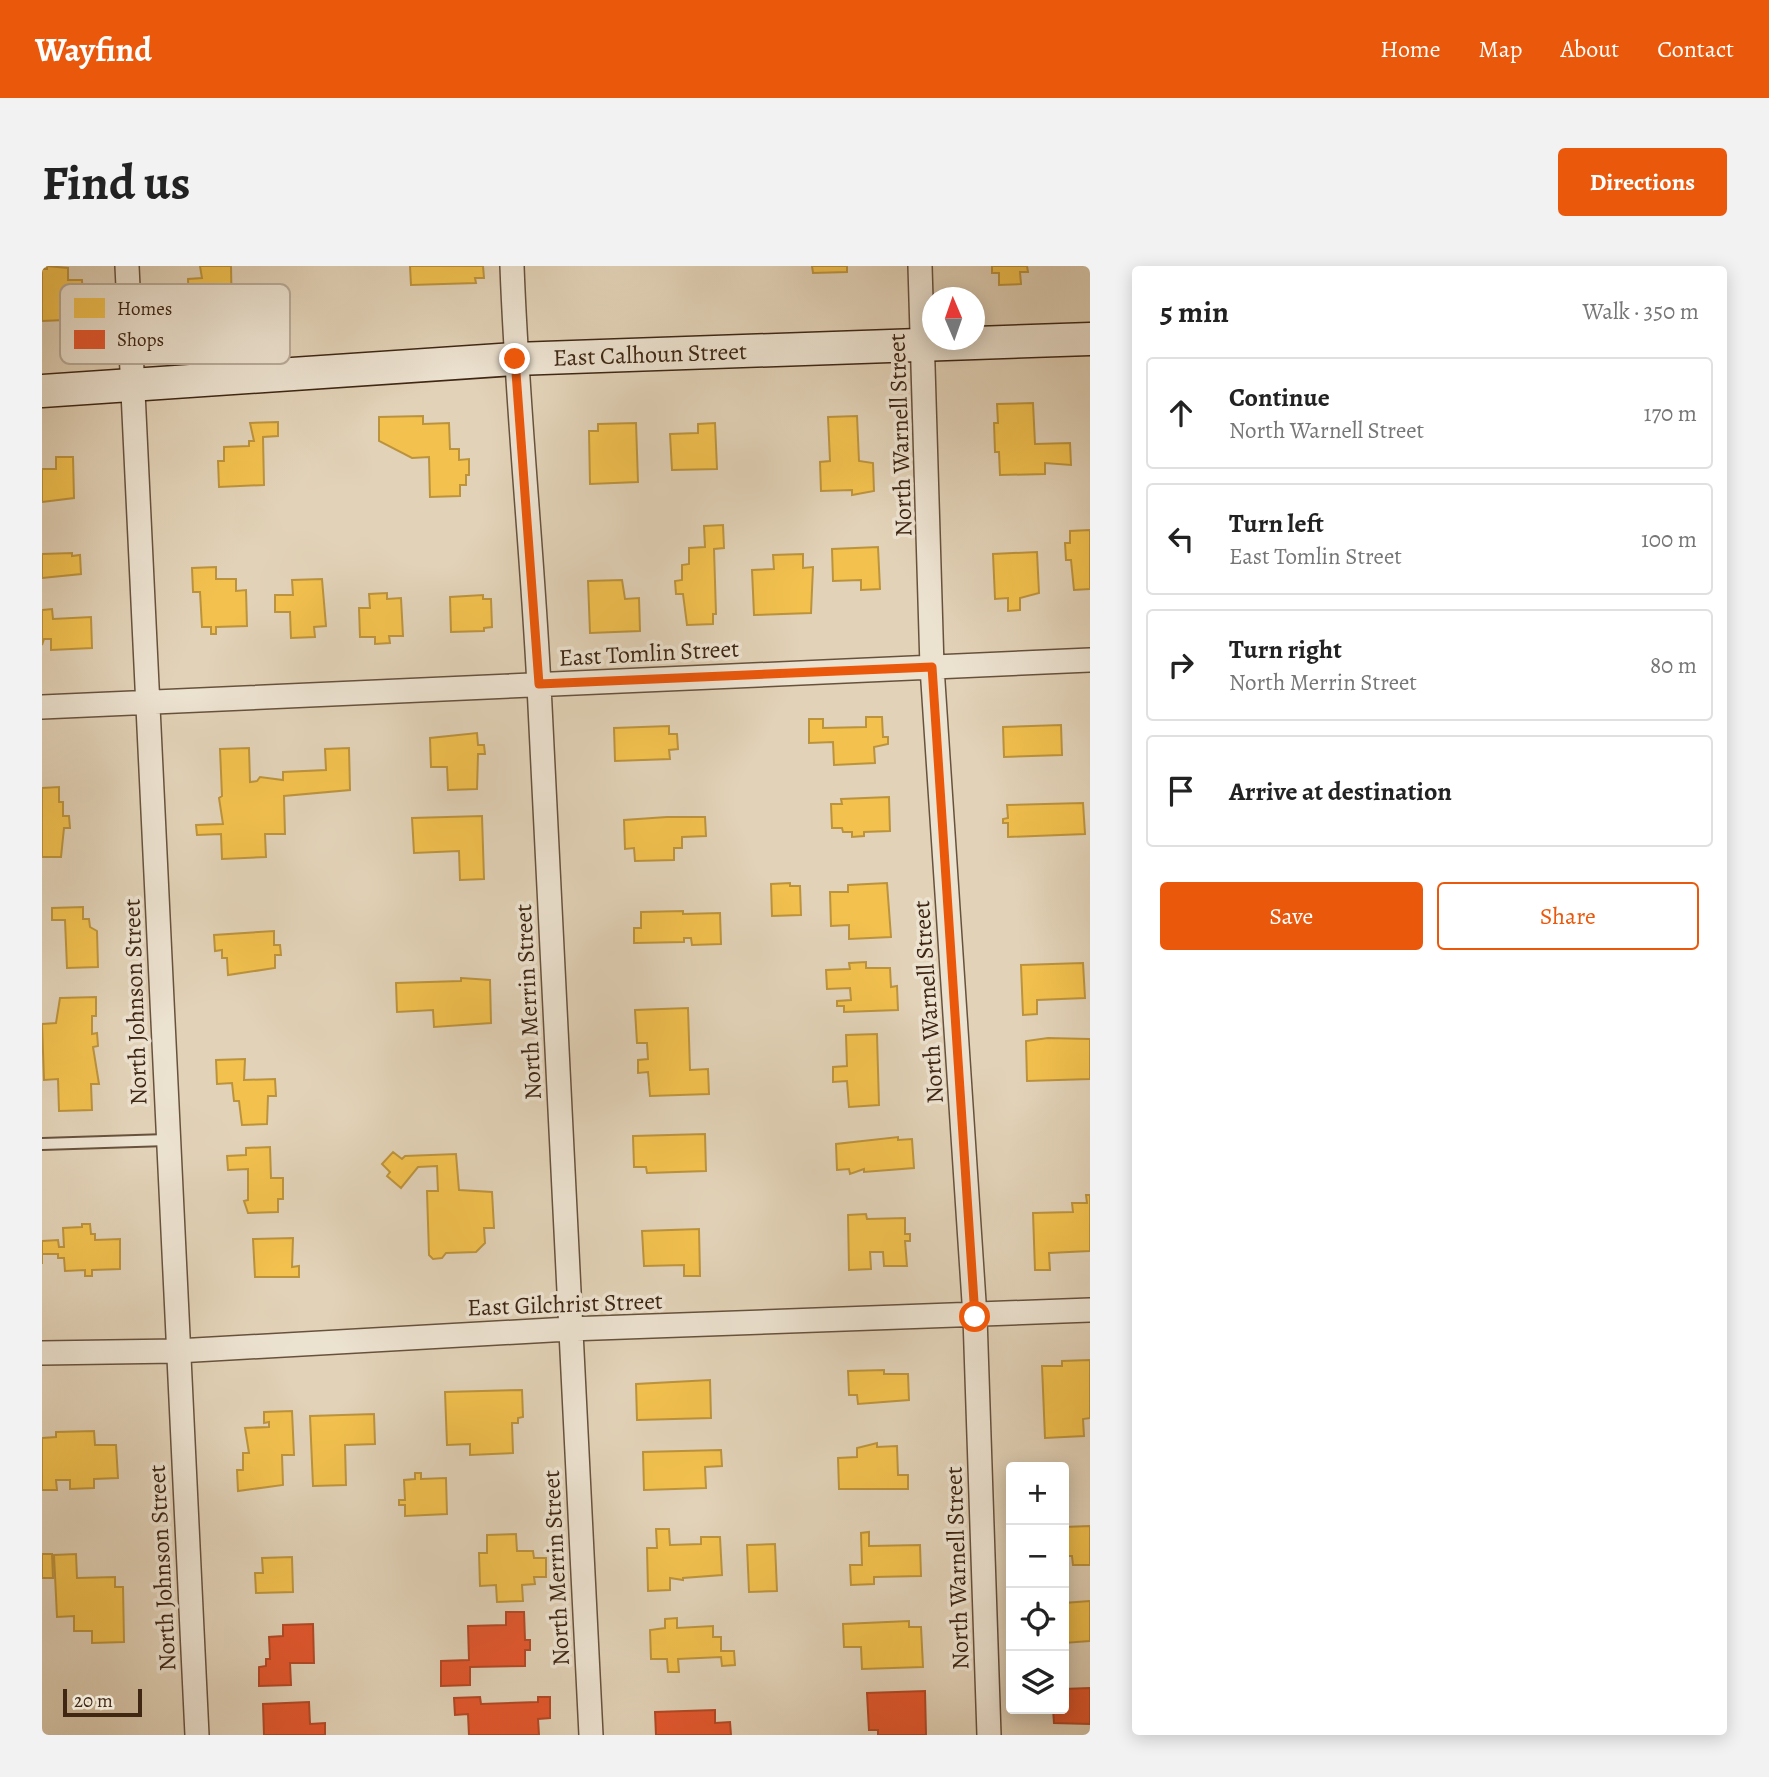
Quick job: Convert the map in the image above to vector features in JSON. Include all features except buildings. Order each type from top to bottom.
[{"type":"street","name":"North Johnson Street","points":[[127,266],[128,284]]},
{"type":"street","name":"North Merrin Street","points":[[512,266],[515,359],[539,684],[569,1329],[592,1735]]},
{"type":"street","name":"North Warnell Street","points":[[920,266],[922,306]]},
{"type":"street","name":"East Calhoun Street","points":[[985,344],[1090,339]]},
{"type":"street","name":"East Calhoun Street","points":[[42,391],[515,359],[922,347]]},
{"type":"street","name":"North Warnell Street","points":[[924,350],[932,667],[975,1317],[989,1735]]},
{"type":"street","name":"North Johnson Street","points":[[132,364],[197,1735]]},
{"type":"street","name":"East Tomlin Street","points":[[42,707],[1090,660]]},
{"type":"street","name":"East Gilchrist Street","points":[[42,1353],[177,1351],[569,1329],[975,1317],[1090,1310]]},
{"type":"lane","points":[[42,1144],[167,1140]]},
{"type":"route","points":[[515,359],[539,684],[932,667],[975,1317]]}]
